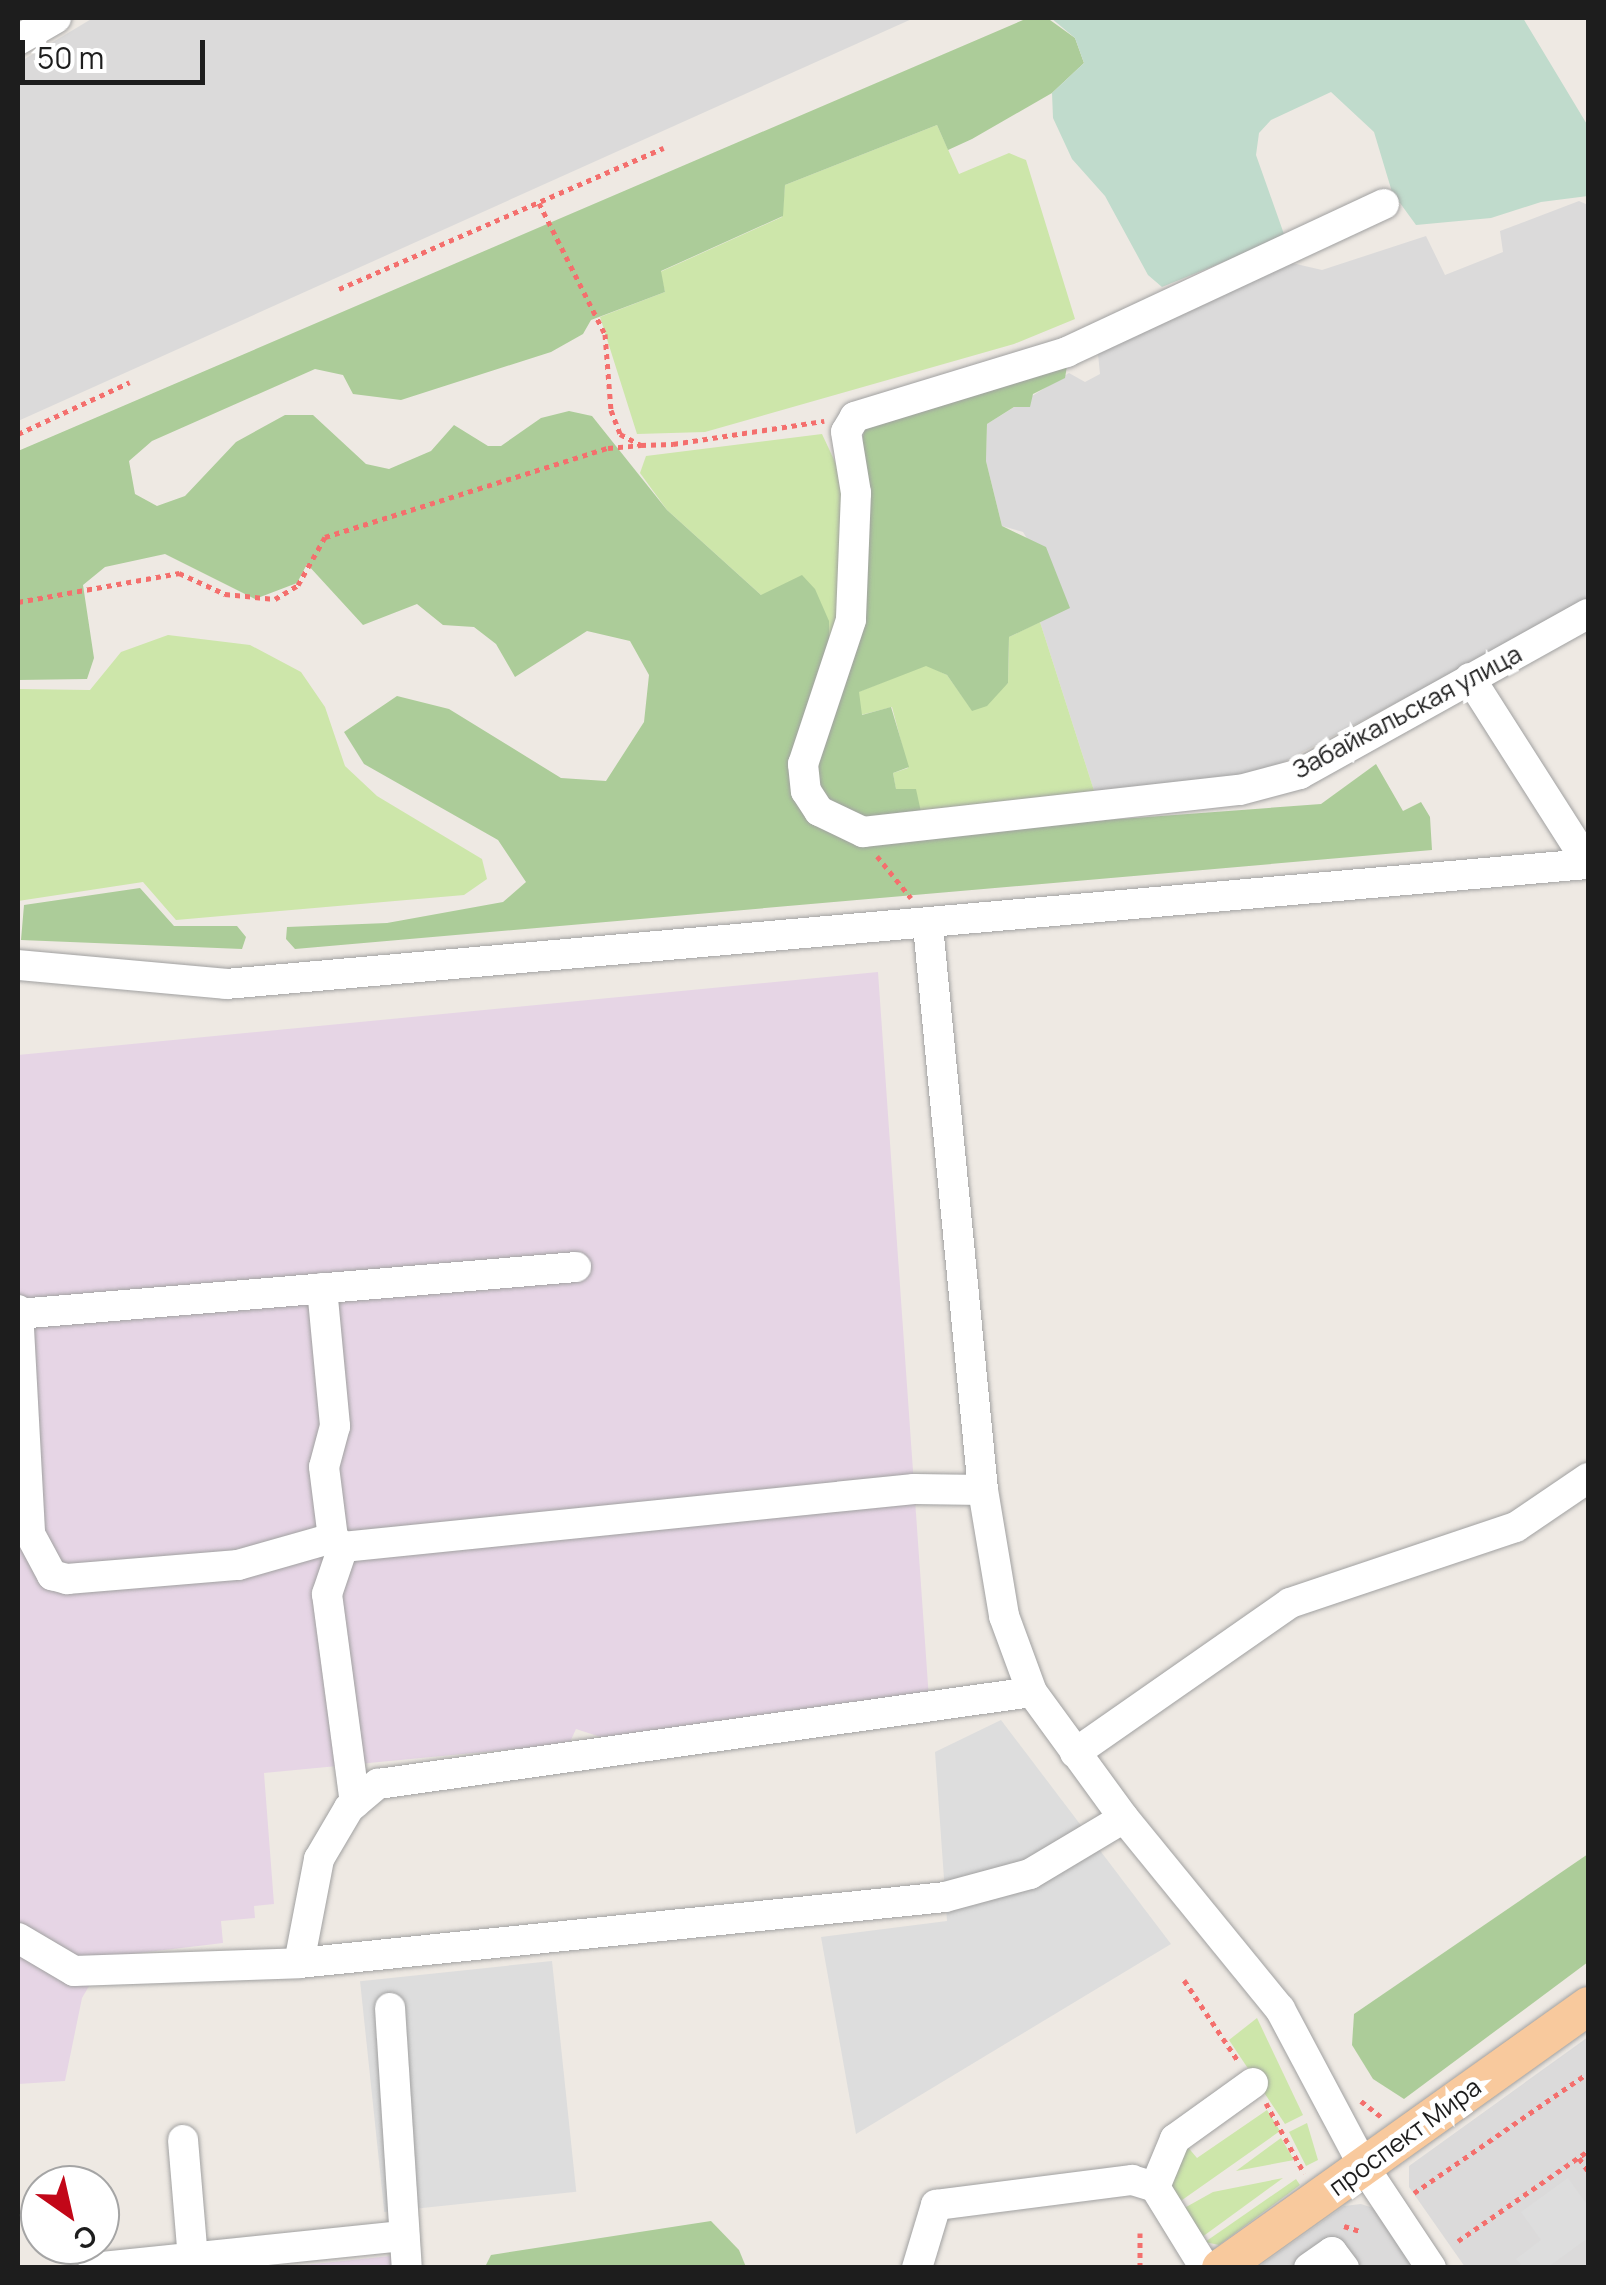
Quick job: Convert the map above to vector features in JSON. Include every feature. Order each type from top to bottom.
[{"type":"main road","name":"проспект Мира","points":[[1222,2268],[1588,2006]]},
{"type":"street","points":[[18,40],[56,18]]},
{"type":"street","points":[[863,832],[819,812],[803,764],[852,620],[856,493],[846,432],[855,417],[1066,352],[1384,204]]},
{"type":"street","name":"Забайкальская улица","points":[[863,832],[1240,790],[1300,774],[1588,614]]},
{"type":"street","points":[[18,966],[226,984],[928,926],[1588,863],[1470,678]]},
{"type":"street","points":[[928,926],[982,1490],[1004,1616],[1032,1692],[1124,1818],[1280,2009],[1364,2167],[1431,2268]]},
{"type":"street","points":[[576,1266],[18,1313],[30,1534],[52,1575],[67,1580],[238,1566],[338,1542],[914,1489],[982,1490]]},
{"type":"street","points":[[322,1288],[335,1426],[324,1467],[338,1542],[327,1594],[355,1804]]},
{"type":"street","points":[[1075,1753],[1290,1603],[1516,1527],[1588,1478]]},
{"type":"street","points":[[298,1962],[319,1858],[355,1804],[378,1784],[422,1774],[1032,1692]]},
{"type":"street","points":[[18,1938],[74,1971],[298,1962],[945,1897],[1030,1874],[1124,1818]]},
{"type":"street","points":[[390,2008],[407,2268]]},
{"type":"street","points":[[1155,2187],[1175,2139],[1253,2083]]},
{"type":"street","points":[[183,2140],[193,2258]]},
{"type":"street","points":[[916,2268],[936,2206],[1132,2180],[1155,2187],[1205,2268]]},
{"type":"street","points":[[93,2268],[404,2236]]},
{"type":"street","points":[[1309,2268],[1332,2252],[1344,2268]]},
{"type":"path","points":[[340,289],[664,148]]},
{"type":"path","points":[[539,203],[605,334],[611,410],[620,434],[642,445]]},
{"type":"path","points":[[18,434],[130,382]]},
{"type":"path","points":[[18,602],[179,574],[225,594],[275,599],[298,586],[325,537],[608,448],[855,417]]},
{"type":"path","points":[[863,832],[928,926]]},
{"type":"path","points":[[1406,2200],[1588,2073]]},
{"type":"path","points":[[1347,2089],[1400,2141]]},
{"type":"path","points":[[1458,2241],[1588,2151]]},
{"type":"path","points":[[1578,2158],[1588,2172]]},
{"type":"path","points":[[1140,2233],[1140,2268]]},
{"type":"shaded area","points":[[93,18],[914,18],[18,421],[18,63]]},
{"type":"shaded area","points":[[1579,201],[1588,205],[1588,602],[1276,766],[1178,793],[1097,800],[1040,622],[1069,607],[1023,532],[1002,526],[986,461],[987,424],[1069,373],[1085,382],[1100,374],[1097,344],[1292,263],[1322,270],[1426,236],[1445,275],[1503,252],[1500,231]]},
{"type":"shaded area","points":[[878,972],[929,1699],[610,1740],[576,1729],[569,1744],[264,1773],[274,1904],[254,1906],[255,1918],[221,1921],[223,1943],[106,1957],[82,1998],[65,2081],[18,2084],[18,1055]]},
{"type":"shaded area","points":[[1001,1720],[1171,1944],[856,2134],[821,1937],[947,1921],[935,1752]]},
{"type":"shaded area","points":[[552,1961],[576,2192],[384,2212],[360,1981]]},
{"type":"shaded area","points":[[1588,2037],[1588,2267],[1465,2267],[1409,2187],[1409,2166]]},
{"type":"shaded area","points":[[1568,2178],[1588,2206],[1588,2238],[1548,2267],[1523,2267],[1516,2259],[1541,2240],[1521,2212]]},
{"type":"shaded area","points":[[1361,2204],[1373,2208],[1419,2268],[1257,2268],[1344,2206]]},
{"type":"shaded area","points":[[391,2256],[392,2267],[275,2268]]},
{"type":"green space","points":[[1051,18],[1523,18],[1588,126],[1588,196],[1541,202],[1491,218],[1416,225],[1392,192],[1374,132],[1331,92],[1271,120],[1259,133],[1256,155],[1285,237],[1162,287],[1148,275],[1105,196],[1072,159],[1053,118],[1052,93],[1084,63],[1075,38]]},
{"type":"green space","points":[[1023,20],[1050,20],[1075,38],[1084,63],[1052,93],[972,139],[948,150],[937,125],[785,185],[783,216],[661,271],[665,292],[591,320],[583,334],[551,352],[401,400],[353,394],[343,375],[315,369],[152,441],[129,461],[135,494],[157,506],[185,496],[236,442],[285,415],[313,415],[366,464],[389,469],[431,451],[454,425],[488,446],[501,446],[541,418],[569,411],[592,416],[667,510],[761,595],[802,575],[815,589],[829,621],[829,642],[794,762],[864,838],[1321,804],[1376,764],[1403,811],[1421,802],[1430,817],[1432,850],[295,949],[286,939],[287,927],[387,923],[503,902],[526,882],[498,840],[364,764],[344,732],[397,696],[449,709],[561,778],[606,781],[644,722],[649,675],[630,641],[587,631],[515,677],[496,644],[474,627],[443,625],[417,604],[363,625],[307,564],[297,583],[255,599],[165,554],[105,567],[83,585],[94,658],[87,679],[18,680],[18,451]]},
{"type":"green space","points":[[937,125],[959,174],[1009,153],[1026,160],[1075,319],[1014,344],[705,432],[637,434],[600,317],[665,292],[660,272],[782,217],[785,185]]},
{"type":"green space","points":[[1067,366],[1065,378],[1033,394],[1030,407],[1014,407],[987,424],[986,461],[1002,526],[1046,547],[1070,608],[1009,637],[1008,683],[987,706],[972,711],[947,675],[926,666],[859,692],[862,715],[891,707],[909,767],[893,773],[896,789],[916,789],[921,812],[869,821],[818,803],[809,761],[828,706],[864,429]]},
{"type":"green space","points":[[822,434],[844,481],[838,622],[829,642],[761,595],[667,510],[640,473],[646,456]]},
{"type":"green space","points":[[1040,622],[1097,800],[921,812],[896,790],[893,773],[908,768],[892,707],[861,715],[858,692],[926,665],[947,675],[972,710],[1008,683],[1009,637]]},
{"type":"green space","points":[[168,635],[250,645],[301,672],[325,707],[345,766],[377,796],[482,859],[487,879],[464,895],[176,920],[143,882],[18,901],[18,689],[90,690],[121,652]]},
{"type":"green space","points":[[140,888],[174,926],[237,926],[246,937],[242,949],[21,940],[24,905]]},
{"type":"green space","points":[[1588,1854],[1588,1962],[1404,2099],[1373,2079],[1352,2045],[1354,2014]]},
{"type":"green space","points":[[1257,2018],[1303,2115],[1285,2124],[1229,2040]]},
{"type":"green space","points":[[1267,2110],[1280,2131],[1175,2205],[1167,2186],[1186,2145],[1197,2158]]},
{"type":"green space","points":[[1307,2123],[1318,2160],[1306,2166],[1289,2132]]},
{"type":"green space","points":[[1281,2138],[1294,2160],[1236,2171]]},
{"type":"green space","points":[[1283,2178],[1198,2240],[1179,2211],[1213,2192]]},
{"type":"green space","points":[[1296,2179],[1300,2185],[1219,2245],[1205,2242]]},
{"type":"green space","points":[[711,2221],[739,2250],[746,2267],[485,2267],[491,2255]]}]
